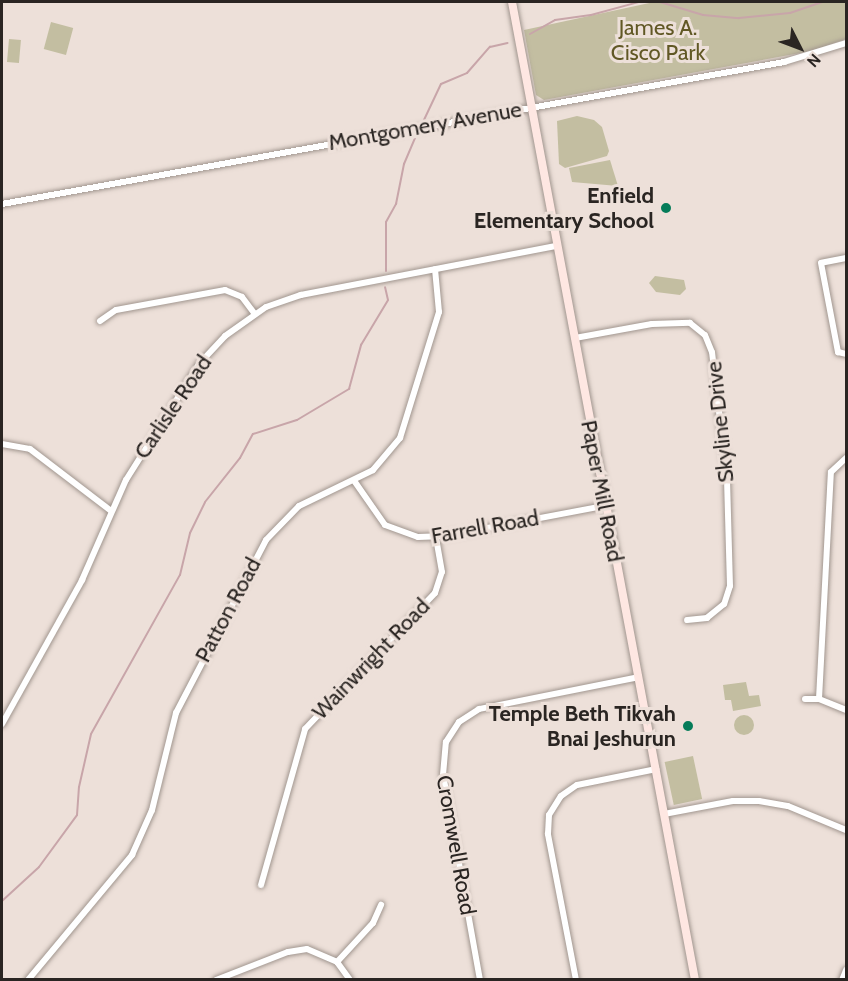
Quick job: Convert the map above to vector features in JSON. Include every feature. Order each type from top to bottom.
[{"type":"main road","name":"Paper Mill Road","points":[[512,2],[555,246],[695,980]]},
{"type":"street","name":"Montgomery Avenue","points":[[2,204],[784,62],[846,43]]},
{"type":"street","name":"Carlisle Road","points":[[2,724],[82,580],[126,480],[199,364],[225,336],[255,314],[301,295],[555,246]]},
{"type":"street","points":[[846,258],[821,263],[838,352],[846,354]]},
{"type":"street","name":"Patton Road","points":[[28,980],[132,855],[152,810],[176,713],[266,540],[299,506],[355,482],[385,459],[404,429],[439,312],[435,269]]},
{"type":"street","points":[[100,321],[116,310],[225,290],[242,297],[255,314]]},
{"type":"street","name":"Skyline Drive","points":[[574,338],[652,324],[690,323],[705,336],[712,352],[727,479],[730,586],[724,604],[707,618],[687,620]]},
{"type":"street","points":[[2,444],[30,449],[111,510]]},
{"type":"street","points":[[819,699],[831,472],[846,458]]},
{"type":"street","name":"Farrell Road","points":[[355,482],[385,525],[408,536],[436,537],[604,506]]},
{"type":"street","name":"Wainwright Road","points":[[261,885],[304,729],[435,593],[442,572],[436,537]]},
{"type":"street","name":"Cromwell Road","points":[[480,980],[443,775],[446,742],[466,716],[484,707],[639,677]]},
{"type":"street","points":[[805,699],[819,699],[846,710]]},
{"type":"street","points":[[576,980],[548,834],[549,815],[561,796],[577,785],[656,769]]},
{"type":"street","points":[[664,814],[733,801],[759,801],[788,806],[846,830]]},
{"type":"street","points":[[337,962],[373,922],[381,905]]},
{"type":"street","points":[[216,980],[299,950],[314,950],[337,962],[350,980]]},
{"type":"street","points":[[843,980],[846,970]]},
{"type":"green space","name":"James A. Cisco Park","points":[[654,2],[846,2],[846,39],[811,51],[544,100],[536,95],[524,30]]},
{"type":"green space","points":[[51,22],[73,28],[66,55],[44,49]]},
{"type":"green space","points":[[9,39],[21,40],[19,63],[7,62]]},
{"type":"green space","points":[[577,116],[594,120],[602,127],[609,151],[607,156],[565,168],[559,164],[557,121]]},
{"type":"green space","points":[[610,160],[618,186],[572,182],[569,168]]},
{"type":"green space","points":[[655,276],[684,280],[686,289],[680,295],[656,292],[649,283]]},
{"type":"green space","points":[[746,682],[749,696],[759,695],[761,706],[733,711],[731,700],[725,700],[723,685]]},
{"type":"green space","points":[[744,715],[751,718],[754,725],[751,732],[744,735],[737,732],[734,725],[737,718]]},
{"type":"green space","points":[[693,756],[702,799],[674,805],[665,762]]},
{"type":"waterway","points":[[530,34],[555,20],[591,15],[639,2]]},
{"type":"waterway","points":[[660,2],[703,15],[739,18],[790,13],[822,2]]},
{"type":"waterway","points":[[423,122],[441,84],[467,73],[490,47],[508,43]]},
{"type":"waterway","points":[[386,271],[386,222],[396,204],[404,164],[417,134]]},
{"type":"waterway","points":[[2,901],[39,867],[77,815],[79,787],[91,734],[180,575],[190,533],[205,502],[240,458],[253,434],[297,420],[349,389],[361,345],[388,300],[385,287]]},
{"type":"place","name":"Enfield Elementary School","points":[[666,208]]},
{"type":"place","name":"Temple Beth Tikvah Bnai Jeshurun","points":[[688,726]]}]
